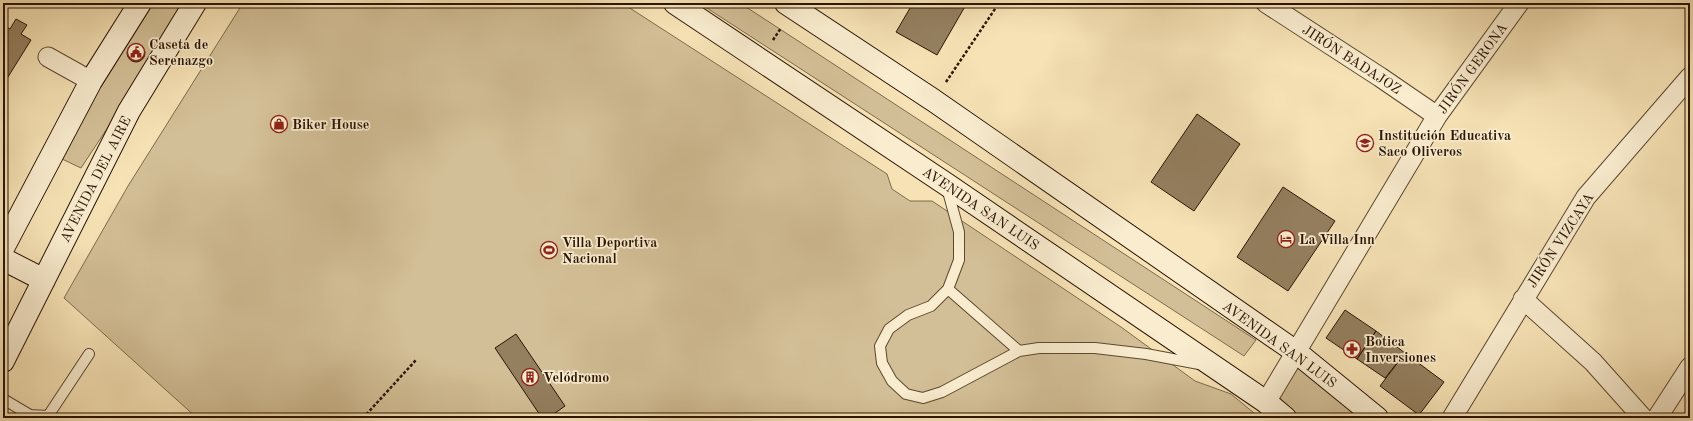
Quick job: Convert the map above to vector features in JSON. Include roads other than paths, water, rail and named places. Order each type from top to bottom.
[{"type":"main road","points":[[3,248],[91,82],[140,3]]},
{"type":"main road","name":"AVENIDA DEL AIRE","points":[[3,361],[129,111],[195,3]]},
{"type":"main road","name":"AVENIDA SAN LUIS","points":[[675,3],[946,184],[1266,402],[1285,418]]},
{"type":"main road","name":"AVENIDA SAN LUIS","points":[[789,5],[933,100],[1296,352],[1376,418]]},
{"type":"main road","points":[[3,259],[44,280]]},
{"type":"street","name":"JIRÓN BADAJOZ","points":[[1266,3],[1437,116]]},
{"type":"street","name":"JIRÓN GERONA","points":[[1266,402],[1437,116],[1519,3]]},
{"type":"street","points":[[48,57],[91,82]]},
{"type":"street","name":"JIRÓN VIZCAYA","points":[[1452,418],[1586,197],[1690,77]]},
{"type":"street","points":[[1523,299],[1593,362],[1643,418]]},
{"type":"street","points":[[1656,418],[1690,368]]},
{"type":"lane","points":[[946,184],[959,232],[959,260],[948,289],[931,306],[908,315],[889,330],[880,346],[882,363],[892,381],[906,394],[923,398],[942,392],[1019,351],[1039,348],[1095,348],[1146,354],[1214,367]]},
{"type":"lane","points":[[948,289],[1019,351]]},
{"type":"lane","points":[[3,399],[30,416],[48,416],[89,354]]},
{"type":"place","name":"Caseta de Serenazgo","points":[[136,52]]},
{"type":"place","name":"Biker House","points":[[279,124]]},
{"type":"place","name":"Institución Educativa Saco Oliveros","points":[[1365,143]]},
{"type":"place","name":"La Villa Inn","points":[[1286,239]]},
{"type":"place","name":"Villa Deportiva Nacional","points":[[549,250]]},
{"type":"place","name":"Botica Inversiones","points":[[1352,349]]},
{"type":"place","name":"Velódromo","points":[[530,377]]}]
